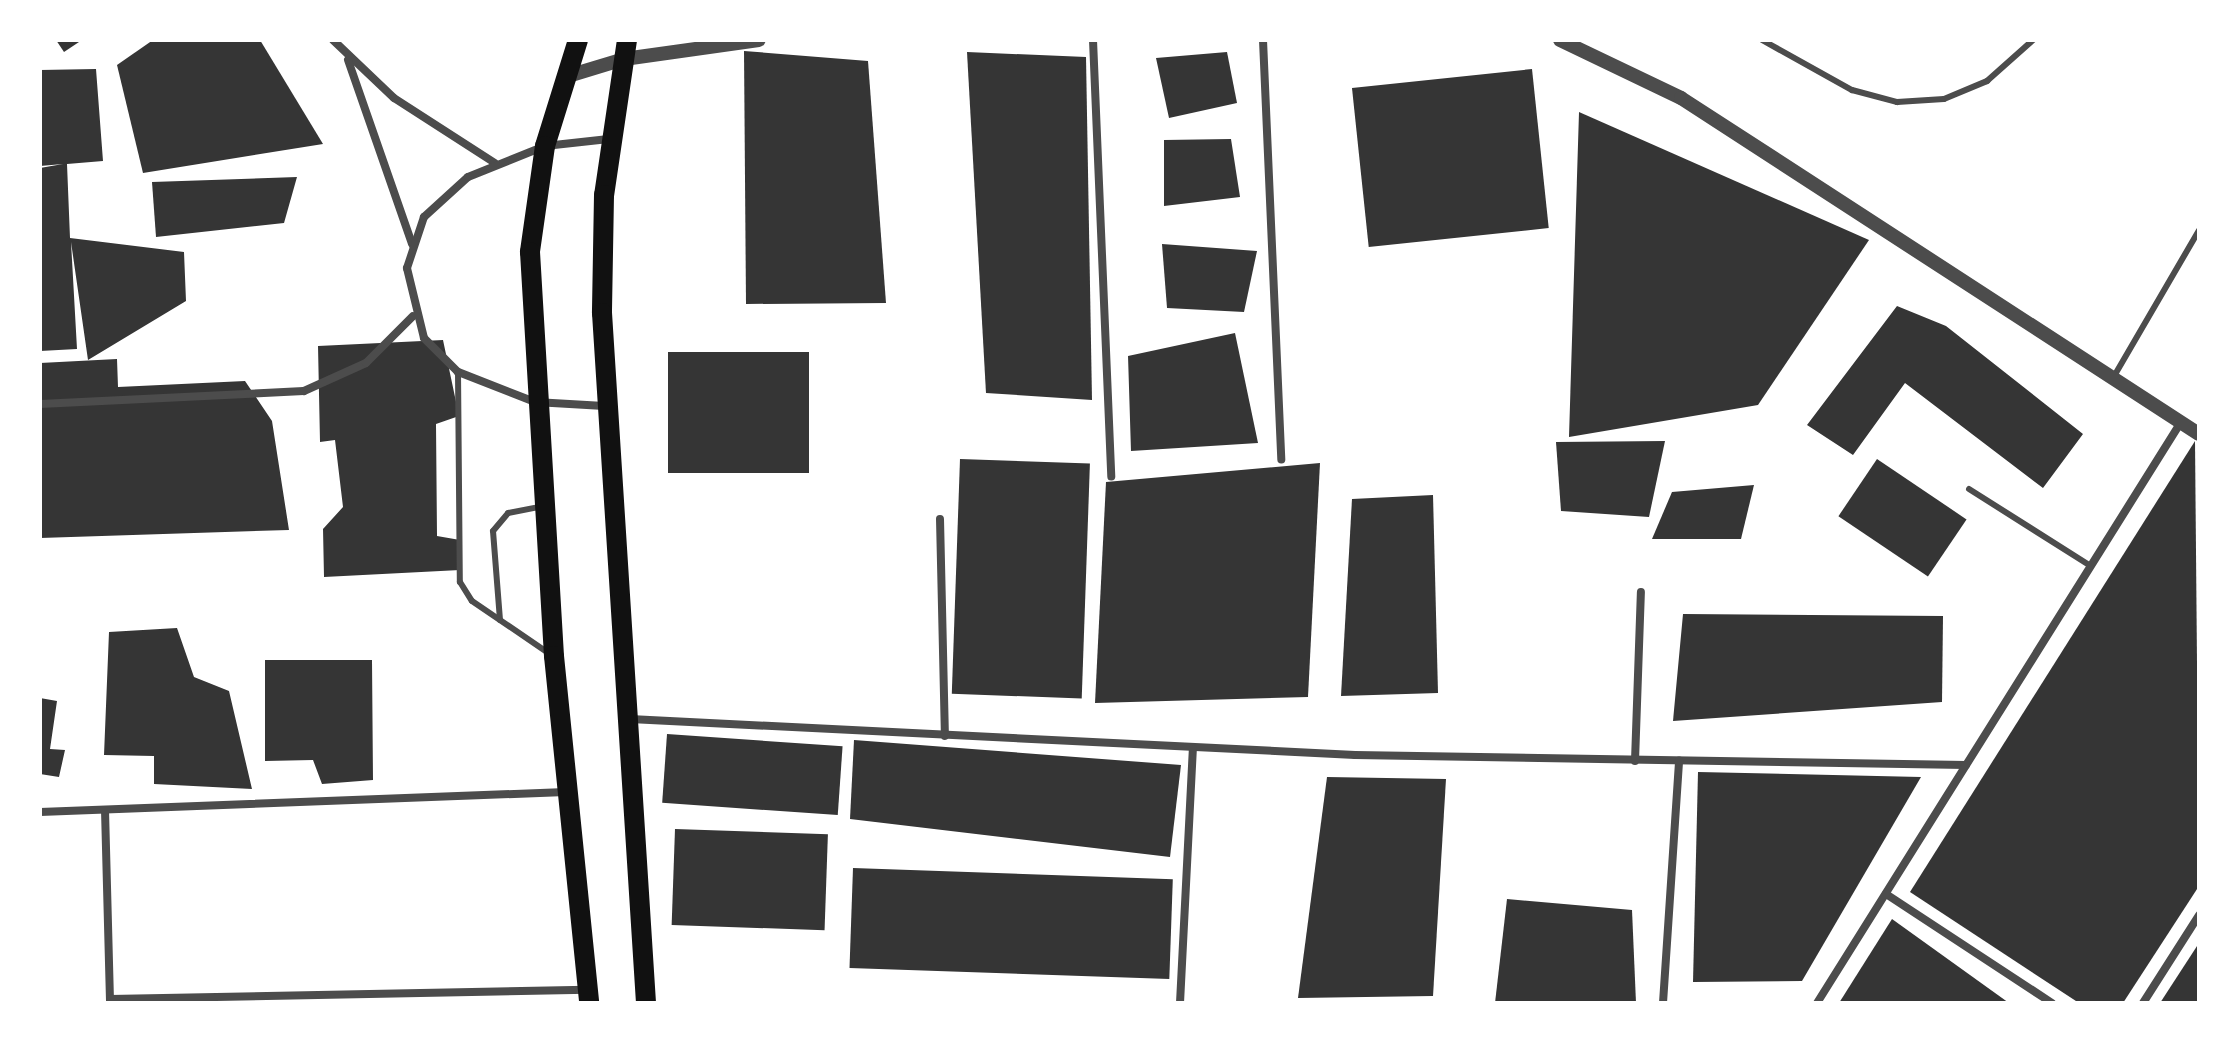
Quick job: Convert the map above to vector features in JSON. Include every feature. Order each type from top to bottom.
[{"type":"main road","points":[[578,40],[545,146],[530,252],[535,402],[554,656],[589,996]]},
{"type":"main road","points":[[626,49],[610,139],[601,254],[604,406],[646,1003]]},
{"type":"street","points":[[333,40],[348,60],[412,244],[413,316],[424,338],[458,372],[535,402],[604,406]]},
{"type":"street","points":[[568,76],[626,49],[759,40]]},
{"type":"street","points":[[1093,40],[1111,477]]},
{"type":"street","points":[[1263,40],[1281,460]]},
{"type":"street","points":[[1560,40],[1681,98],[2199,434]]},
{"type":"street","points":[[348,60],[495,163]]},
{"type":"street","points":[[412,244],[443,195],[495,163],[545,146],[610,139]]},
{"type":"street","points":[[40,404],[304,391],[366,363],[413,316]]},
{"type":"street","points":[[1817,1003],[2181,422]]},
{"type":"street","points":[[940,519],[945,736]]},
{"type":"street","points":[[1635,761],[1641,592]]},
{"type":"street","points":[[626,719],[1193,749],[1635,761],[1966,765]]},
{"type":"street","points":[[1180,1003],[1193,749]]},
{"type":"street","points":[[1663,1003],[1679,761]]},
{"type":"street","points":[[40,812],[566,792]]},
{"type":"street","points":[[105,810],[110,1001],[589,996]]},
{"type":"street","points":[[1886,894],[2052,1003]]},
{"type":"street","points":[[2143,1003],[2199,915]]},
{"type":"lane","points":[[1762,40],[1852,90],[1897,102],[1944,99],[1987,81],[2033,40]]},
{"type":"lane","points":[[2113,378],[2199,230]]},
{"type":"lane","points":[[458,372],[460,582],[472,601],[554,656]]},
{"type":"lane","points":[[1969,489],[2091,566]]},
{"type":"lane","points":[[500,620],[493,531],[508,513],[543,506]]},
{"type":"building","points":[[56,40],[82,40],[64,52]]},
{"type":"building","points":[[153,40],[260,40],[323,144],[143,173],[117,65]]},
{"type":"building","points":[[744,51],[868,61],[886,303],[746,304]]},
{"type":"building","points":[[967,52],[1086,57],[1092,400],[986,393]]},
{"type":"building","points":[[1227,52],[1237,103],[1169,118],[1156,58]]},
{"type":"building","points":[[96,69],[103,161],[67,164],[70,238],[184,252],[186,301],[88,360],[71,242],[77,349],[40,351],[40,168],[63,164],[40,166],[40,70]]},
{"type":"building","points":[[1532,69],[1549,228],[1369,247],[1352,88]]},
{"type":"building","points":[[1579,112],[1869,240],[1758,405],[1569,437]]},
{"type":"building","points":[[1231,139],[1240,197],[1164,206],[1164,140]]},
{"type":"building","points":[[297,177],[284,223],[156,237],[152,182]]},
{"type":"building","points":[[1162,244],[1257,251],[1244,312],[1167,308]]},
{"type":"building","points":[[1897,306],[1946,326],[2083,434],[2043,488],[1905,383],[1853,455],[1807,425]]},
{"type":"building","points":[[1235,333],[1258,443],[1131,451],[1128,356]]},
{"type":"building","points":[[443,340],[459,416],[436,424],[437,536],[460,540],[460,570],[324,577],[323,529],[343,507],[335,440],[320,442],[318,346]]},
{"type":"building","points":[[668,352],[809,352],[809,473],[668,473]]},
{"type":"building","points":[[117,359],[118,387],[245,381],[272,421],[289,530],[40,538],[40,363]]},
{"type":"building","points":[[1665,441],[1649,517],[1561,511],[1556,442]]},
{"type":"building","points":[[2195,441],[2199,886],[2123,1003],[2079,1003],[1910,892]]},
{"type":"building","points":[[960,459],[1090,464],[1082,698],[952,694]]},
{"type":"building","points":[[1877,459],[1967,519],[1928,577],[1838,516]]},
{"type":"building","points":[[1320,463],[1308,697],[1095,703],[1106,482]]},
{"type":"building","points":[[1754,485],[1741,539],[1652,539],[1672,492]]},
{"type":"building","points":[[1433,495],[1438,693],[1341,696],[1352,499]]},
{"type":"building","points":[[1683,614],[1943,616],[1942,702],[1673,721]]},
{"type":"building","points":[[177,628],[194,677],[229,691],[252,789],[154,784],[154,756],[104,755],[109,632]]},
{"type":"building","points":[[265,660],[372,660],[373,780],[322,784],[313,760],[265,761]]},
{"type":"building","points":[[40,698],[57,701],[50,749],[65,750],[59,777],[40,774]]},
{"type":"building","points":[[667,734],[843,746],[838,815],[662,803]]},
{"type":"building","points":[[854,740],[1181,765],[1170,857],[850,819]]},
{"type":"building","points":[[1698,772],[1921,777],[1802,981],[1693,982]]},
{"type":"building","points":[[1327,777],[1446,779],[1433,996],[1298,998]]},
{"type":"building","points":[[675,829],[828,834],[825,930],[672,925]]},
{"type":"building","points":[[853,868],[1173,879],[1169,979],[850,968]]},
{"type":"building","points":[[1507,899],[1632,910],[1636,1003],[1495,1003]]},
{"type":"building","points":[[1892,919],[2009,1003],[1839,1003]]},
{"type":"building","points":[[2199,943],[2199,1003],[2160,1003]]}]
